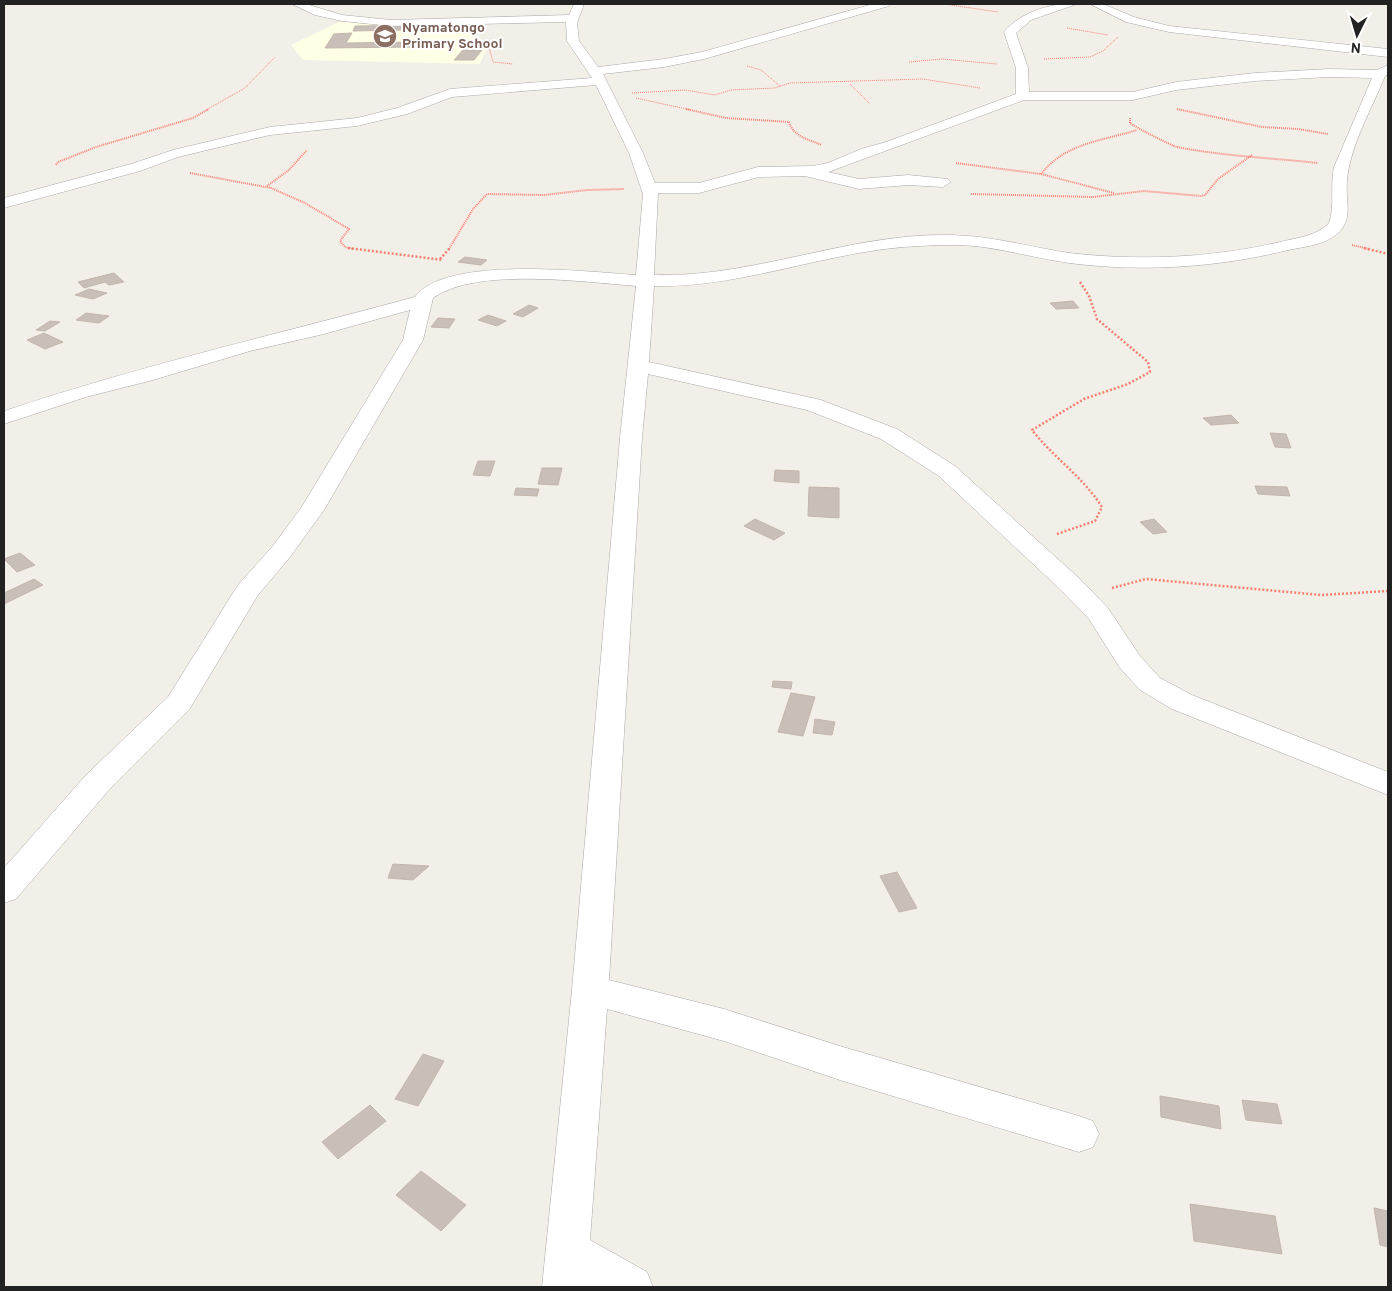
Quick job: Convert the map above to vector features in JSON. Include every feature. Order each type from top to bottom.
[{"type":"street","points":[[297,4],[343,19],[469,23],[576,11],[571,23],[573,41],[606,86],[650,188],[640,366],[631,438],[590,990],[566,1269],[631,1287]]},
{"type":"street","points":[[4,203],[86,179],[151,163],[173,154],[270,131],[353,122],[402,111],[450,92],[606,86],[804,24],[885,4]]},
{"type":"street","points":[[1022,96],[1025,72],[1011,41],[1010,32],[1027,18],[1072,4]]},
{"type":"street","points":[[1095,4],[1130,20],[1169,29],[1221,33],[1285,43],[1388,53]]},
{"type":"street","points":[[4,418],[79,393],[146,376],[245,346],[317,330],[420,301],[431,290],[445,285],[485,277],[546,276],[667,281],[719,275],[856,249],[948,239],[996,244],[1067,258],[1104,262],[1208,258],[1265,251],[1319,237],[1334,229],[1340,220],[1338,189],[1342,166],[1384,71],[1255,77],[1176,86],[1144,97],[1022,96],[897,143],[862,154],[832,167],[799,171],[758,172],[700,188],[650,188]]},
{"type":"street","points":[[799,171],[859,184],[908,180],[942,182]]},
{"type":"street","points":[[4,890],[97,783],[179,703],[246,591],[299,529],[349,450],[413,340],[418,326],[420,301]]},
{"type":"street","points":[[640,366],[813,406],[889,434],[947,471],[1088,602],[1099,614],[1130,662],[1150,684],[1182,702],[1388,784]]},
{"type":"street","points":[[590,990],[724,1025],[842,1064],[1079,1134]]},
{"type":"path","points":[[944,4],[1027,18]]},
{"type":"path","points":[[968,7],[974,4]]},
{"type":"path","points":[[469,23],[490,45],[490,58],[493,62],[520,66]]},
{"type":"path","points":[[909,62],[942,59],[1022,64],[1085,58],[1104,51],[1118,37]]},
{"type":"path","points":[[86,179],[54,164],[96,148],[193,118],[245,88],[275,57]]},
{"type":"path","points":[[606,86],[685,90],[715,95],[732,90],[775,88],[790,84],[934,80],[1022,96]]},
{"type":"path","points":[[850,83],[870,104]]},
{"type":"path","points":[[606,86],[726,118],[789,122],[791,129],[803,138],[823,145],[862,154]]},
{"type":"path","points":[[1144,97],[1150,107],[1130,118],[1130,123],[1138,129],[1150,133],[1176,147],[1342,166]]},
{"type":"path","points":[[1144,97],[1229,121],[1262,127],[1298,129],[1354,139]]},
{"type":"path","points":[[267,186],[289,170],[308,149],[353,122]]},
{"type":"path","points":[[1041,174],[1054,157],[1075,146],[1103,141],[1138,129]]},
{"type":"path","points":[[971,194],[1093,197],[1144,191],[1201,196],[1205,195],[1218,179],[1252,155]]},
{"type":"path","points":[[151,163],[209,178],[267,186],[305,203],[349,229],[340,241],[345,247],[370,252],[449,261]]},
{"type":"path","points":[[955,163],[1041,174],[1117,194]]},
{"type":"path","points":[[439,259],[452,248],[471,213],[487,194],[544,195],[587,190],[650,188]]},
{"type":"path","points":[[1023,541],[1061,534],[1095,521],[1102,507],[1094,491],[1043,445],[1032,430],[1084,399],[1128,384],[1150,372],[1148,362],[1097,319],[1089,296],[1067,258]]},
{"type":"path","points":[[1088,602],[1117,585],[1146,579],[1321,595],[1388,591]]},
{"type":"shaded area","points":[[339,22],[463,24],[487,48],[480,64],[303,60],[291,45]]},
{"type":"building","points":[[450,25],[449,29],[353,31],[355,26]]},
{"type":"building","points":[[352,33],[346,43],[417,42],[415,47],[325,48],[334,34]]},
{"type":"building","points":[[463,50],[482,50],[474,60],[454,60]]},
{"type":"building","points":[[465,257],[487,260],[481,265],[458,262]]},
{"type":"building","points":[[114,273],[124,282],[109,285],[105,282],[84,288],[78,282]]},
{"type":"building","points":[[89,289],[107,293],[93,299],[75,295]]},
{"type":"building","points":[[1073,301],[1079,308],[1056,309],[1050,303]]},
{"type":"building","points":[[529,305],[538,308],[523,317],[513,314]]},
{"type":"building","points":[[86,313],[109,316],[99,323],[76,320]]},
{"type":"building","points":[[488,315],[506,321],[497,326],[478,320]]},
{"type":"building","points":[[438,318],[455,319],[449,328],[431,327]]},
{"type":"building","points":[[50,321],[60,322],[45,331],[36,330]]},
{"type":"building","points":[[44,333],[63,342],[45,349],[27,340]]},
{"type":"building","points":[[1231,415],[1239,423],[1211,425],[1203,418]]},
{"type":"building","points":[[1270,433],[1286,434],[1291,448],[1275,447]]},
{"type":"building","points":[[478,461],[495,461],[490,476],[473,475]]},
{"type":"building","points":[[542,468],[562,468],[558,485],[538,484]]},
{"type":"building","points":[[775,470],[799,471],[799,483],[774,481]]},
{"type":"building","points":[[1255,486],[1287,487],[1290,496],[1258,494]]},
{"type":"building","points":[[809,487],[839,488],[839,518],[808,516]]},
{"type":"building","points":[[516,488],[539,489],[537,496],[514,495]]},
{"type":"building","points":[[755,519],[785,533],[774,540],[744,526]]},
{"type":"building","points":[[1154,519],[1167,532],[1153,534],[1140,522]]},
{"type":"building","points":[[20,553],[35,565],[17,572],[4,559]]},
{"type":"building","points":[[34,579],[43,585],[4,604],[4,593]]},
{"type":"building","points":[[773,681],[792,682],[791,689],[772,687]]},
{"type":"building","points":[[791,693],[815,697],[803,736],[778,732]]},
{"type":"building","points":[[815,719],[835,722],[832,735],[813,733]]},
{"type":"building","points":[[393,864],[429,866],[413,880],[388,878]]},
{"type":"building","points":[[897,872],[917,908],[899,912],[880,876]]},
{"type":"building","points":[[423,1054],[444,1061],[418,1106],[395,1099]]},
{"type":"building","points":[[1160,1096],[1219,1106],[1221,1129],[1161,1117]]},
{"type":"building","points":[[1242,1100],[1277,1104],[1282,1124],[1246,1120]]},
{"type":"building","points":[[370,1105],[386,1121],[338,1159],[322,1142]]},
{"type":"building","points":[[421,1171],[466,1205],[441,1231],[396,1195]]},
{"type":"building","points":[[1190,1204],[1275,1216],[1282,1254],[1194,1241]]},
{"type":"building","points":[[1374,1208],[1388,1211],[1388,1247],[1380,1245]]},
{"type":"place","name":"Nyamatongo Primary School","points":[[385,36]]}]
